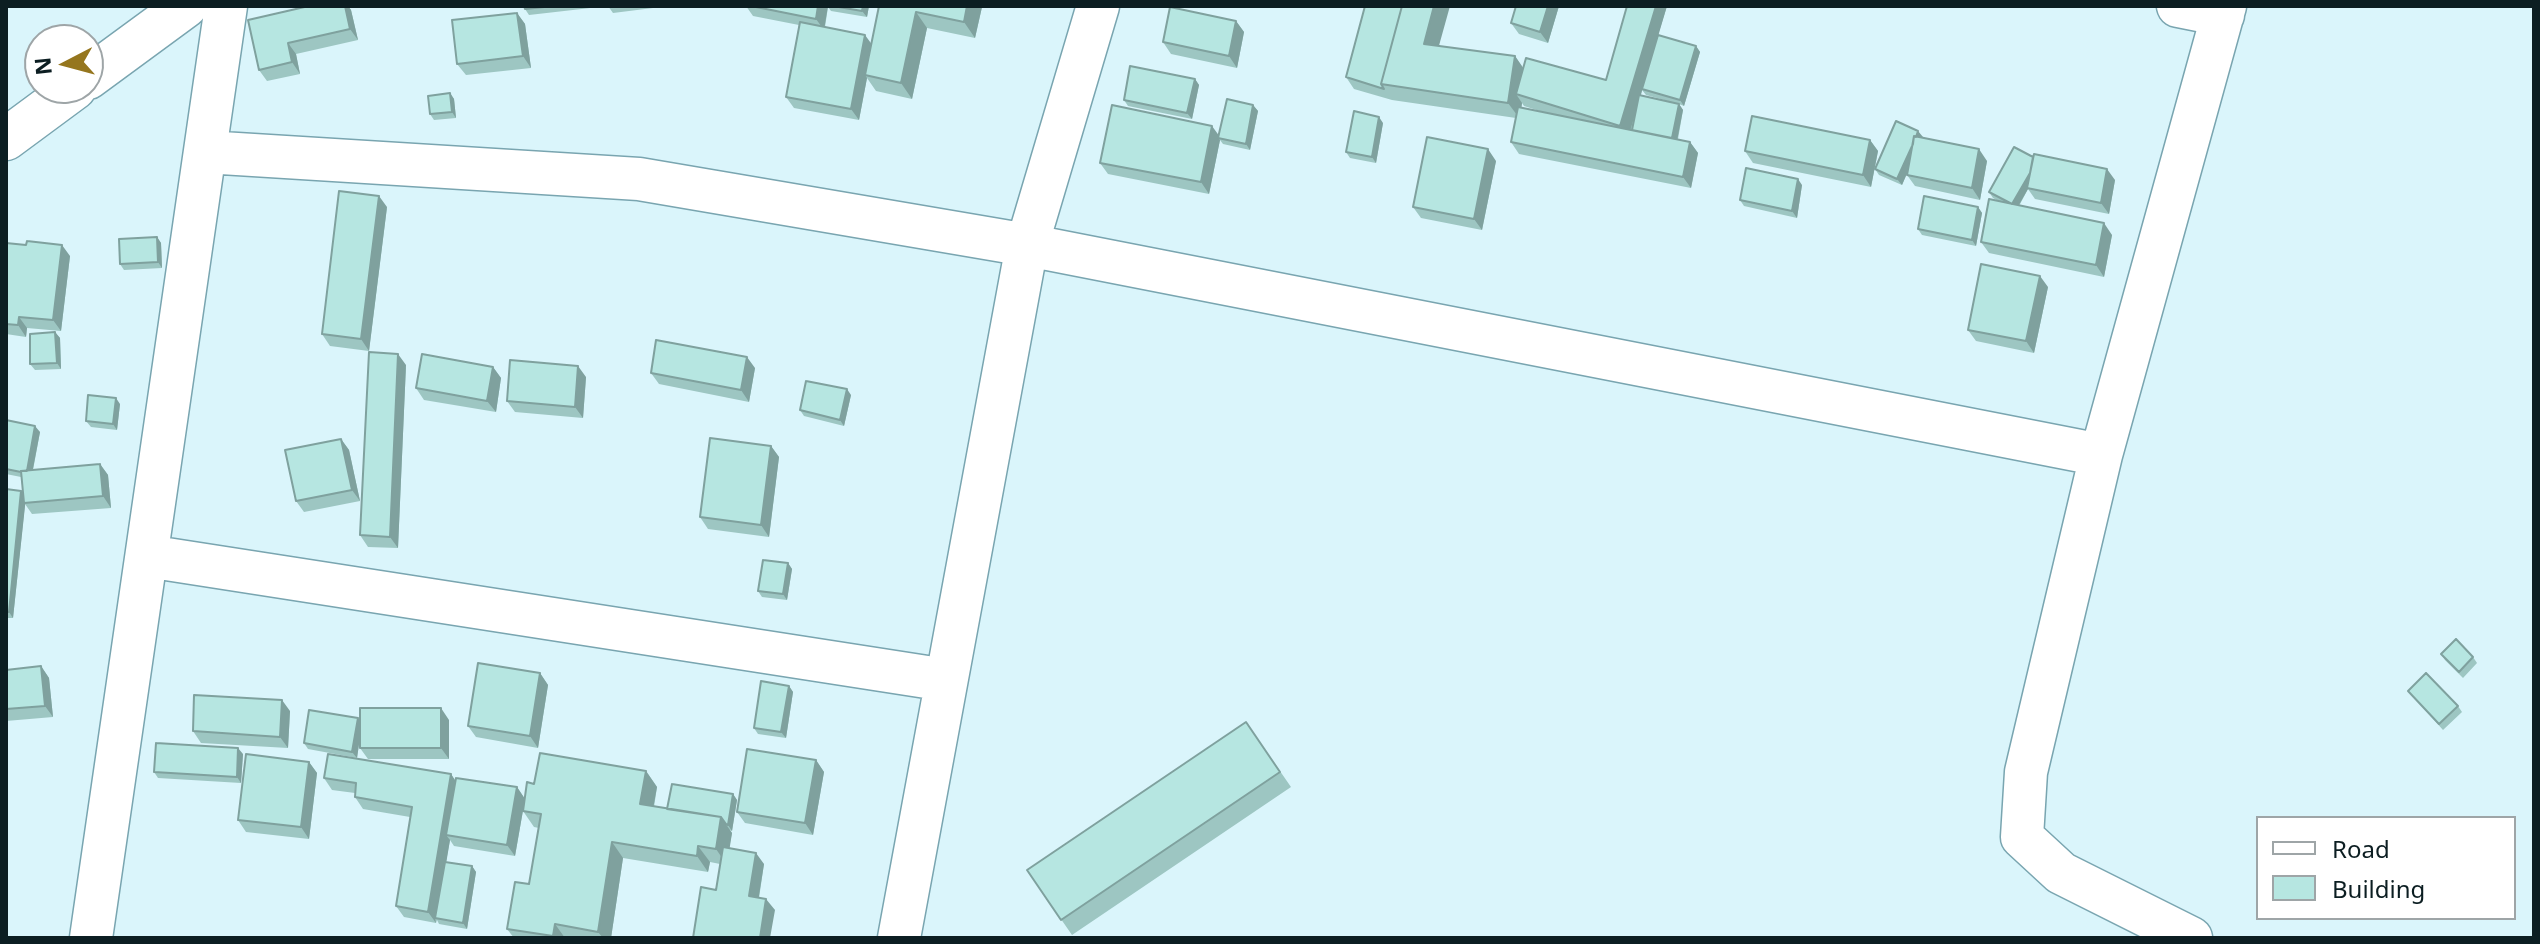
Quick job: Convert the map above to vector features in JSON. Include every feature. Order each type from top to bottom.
[{"type":"street","points":[[104,66],[186,6]]},
{"type":"street","points":[[91,938],[226,6]]},
{"type":"street","points":[[899,938],[1027,245],[1098,6]]},
{"type":"street","points":[[2178,6],[2224,10],[2101,455],[2026,772],[2022,837],[2061,873],[2191,938]]},
{"type":"street","points":[[6,139],[53,104]]},
{"type":"street","points":[[205,152],[639,179],[1027,245],[2101,455]]},
{"type":"street","points":[[147,556],[946,680]]},
{"type":"building","points":[[309,6],[345,6],[350,29],[288,43],[292,62],[259,70],[248,20]]},
{"type":"building","points":[[524,6],[554,6],[525,9]]},
{"type":"building","points":[[751,6],[818,6],[816,19]]},
{"type":"building","points":[[833,6],[863,6],[862,11]]},
{"type":"building","points":[[879,6],[967,6],[964,22],[916,12],[901,83],[865,75]]},
{"type":"building","points":[[1365,6],[1402,6],[1381,84],[1384,89],[1346,77]]},
{"type":"building","points":[[1402,6],[1434,6],[1424,44],[1515,56],[1508,103],[1381,84]]},
{"type":"building","points":[[1516,6],[1548,6],[1540,32],[1511,23]]},
{"type":"building","points":[[1627,6],[1656,6],[1620,126],[1516,94],[1526,58],[1606,80]]},
{"type":"building","points":[[1170,7],[1236,21],[1229,56],[1163,42]]},
{"type":"building","points":[[517,13],[523,56],[457,64],[452,20]]},
{"type":"building","points":[[800,22],[865,35],[851,109],[786,97]]},
{"type":"building","points":[[1658,35],[1696,46],[1680,100],[1642,89]]},
{"type":"building","points":[[1130,66],[1195,79],[1187,113],[1124,100]]},
{"type":"building","points":[[450,93],[452,112],[430,114],[428,96]]},
{"type":"building","points":[[1639,95],[1679,104],[1672,138],[1632,130]]},
{"type":"building","points":[[1227,99],[1253,105],[1246,144],[1218,138]]},
{"type":"building","points":[[1112,105],[1212,126],[1201,182],[1100,163]]},
{"type":"building","points":[[1518,107],[1690,142],[1683,177],[1511,142]]},
{"type":"building","points":[[1354,111],[1379,117],[1372,157],[1346,152]]},
{"type":"building","points":[[1752,116],[1870,140],[1863,175],[1745,151]]},
{"type":"building","points":[[1896,121],[1918,131],[1897,179],[1875,169]]},
{"type":"building","points":[[1914,136],[1979,149],[1972,188],[1907,175]]},
{"type":"building","points":[[1427,137],[1488,149],[1474,219],[1413,207]]},
{"type":"building","points":[[2014,147],[2033,157],[2030,173],[2012,204],[1989,192]]},
{"type":"building","points":[[2034,154],[2107,169],[2101,203],[2027,188]]},
{"type":"building","points":[[1746,168],[1798,179],[1792,211],[1740,200]]},
{"type":"building","points":[[339,191],[379,196],[361,339],[322,334]]},
{"type":"building","points":[[1924,196],[1978,207],[1972,240],[1918,229]]},
{"type":"building","points":[[1989,199],[2104,223],[2096,265],[1981,242]]},
{"type":"building","points":[[157,237],[158,262],[120,264],[119,239]]},
{"type":"building","points":[[27,241],[62,245],[53,320],[19,317],[18,325],[6,324],[6,243],[26,245]]},
{"type":"building","points":[[1981,264],[2040,276],[2026,341],[1968,330]]},
{"type":"building","points":[[55,332],[57,363],[30,364],[30,334]]},
{"type":"building","points":[[656,340],[747,357],[741,390],[651,373]]},
{"type":"building","points":[[369,352],[398,354],[390,537],[360,535]]},
{"type":"building","points":[[422,354],[493,367],[487,401],[416,388]]},
{"type":"building","points":[[510,360],[578,366],[575,407],[507,401]]},
{"type":"building","points":[[806,381],[847,389],[840,420],[800,410]]},
{"type":"building","points":[[88,395],[116,398],[113,424],[86,421]]},
{"type":"building","points":[[6,420],[35,426],[27,471],[6,469]]},
{"type":"building","points":[[710,438],[771,446],[761,525],[700,517]]},
{"type":"building","points":[[341,439],[352,490],[296,501],[285,450]]},
{"type":"building","points":[[100,464],[103,496],[24,503],[21,471]]},
{"type":"building","points":[[6,489],[21,491],[9,612],[6,612]]},
{"type":"building","points":[[763,560],[788,563],[783,594],[758,591]]},
{"type":"building","points":[[2456,639],[2473,657],[2459,672],[2441,654]]},
{"type":"building","points":[[478,663],[540,673],[530,736],[468,726]]},
{"type":"building","points":[[41,666],[45,706],[6,709],[6,670]]},
{"type":"building","points":[[2426,673],[2458,706],[2439,724],[2408,691]]},
{"type":"building","points":[[761,681],[789,686],[781,732],[754,728]]},
{"type":"building","points":[[194,695],[282,700],[280,737],[193,731]]},
{"type":"building","points":[[360,708],[441,708],[441,748],[360,748]]},
{"type":"building","points":[[309,710],[358,718],[352,752],[304,743]]},
{"type":"building","points":[[1246,722],[1280,772],[1061,920],[1027,870]]},
{"type":"building","points":[[156,743],[238,748],[237,777],[154,772]]},
{"type":"building","points":[[747,749],[816,760],[805,823],[737,812]]},
{"type":"building","points":[[540,753],[646,771],[640,804],[721,817],[716,849],[698,846],[697,856],[612,842],[598,932],[555,924],[553,936],[507,929],[515,882],[529,884],[541,814],[523,811],[527,782],[534,784]]},
{"type":"building","points":[[246,754],[309,762],[301,827],[238,820]]},
{"type":"building","points":[[328,754],[451,774],[428,912],[396,906],[412,807],[355,797],[356,783],[324,778]]},
{"type":"building","points":[[456,778],[517,787],[507,845],[446,835]]},
{"type":"building","points":[[672,784],[733,794],[728,825],[721,817],[667,809]]},
{"type":"building","points":[[723,847],[756,853],[749,896],[766,899],[760,938],[693,938],[701,887],[716,890]]},
{"type":"building","points":[[445,862],[472,866],[463,923],[435,918]]}]
